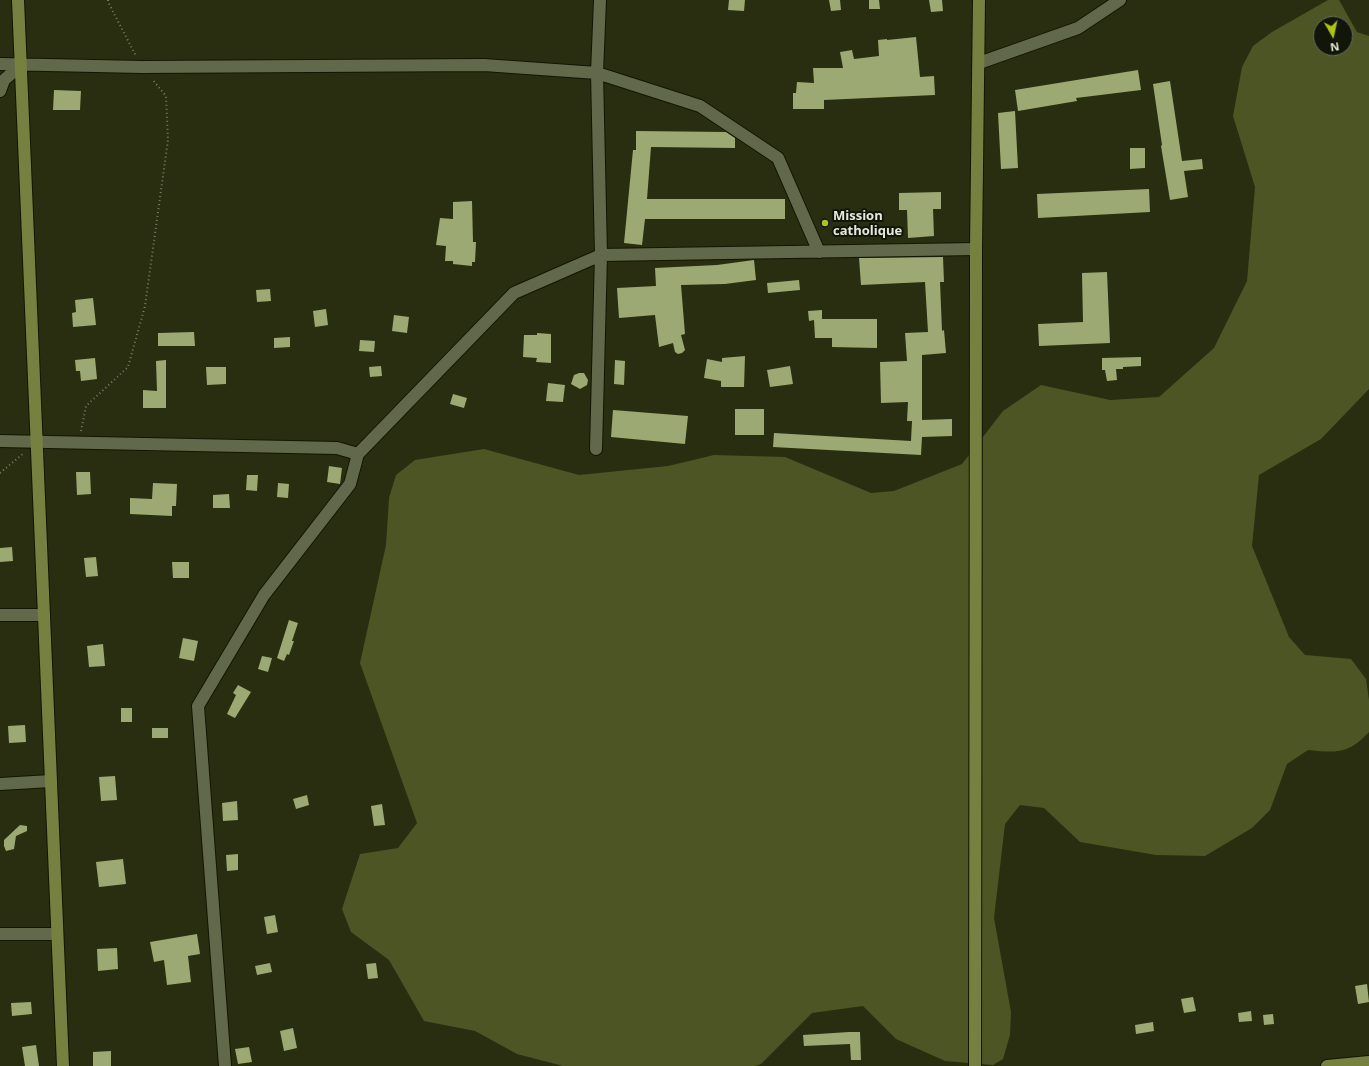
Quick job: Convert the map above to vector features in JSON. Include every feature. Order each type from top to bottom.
[{"type":"street","points":[[18,0],[38,442],[63,1066]]},
{"type":"street","points":[[596,449],[601,255],[597,73],[600,0]]},
{"type":"street","points":[[975,1066],[976,250],[979,0]]},
{"type":"street","points":[[979,63],[1078,28],[1120,0]]},
{"type":"street","points":[[0,64],[142,66],[484,65],[597,73],[700,106],[778,158],[819,252]]},
{"type":"street","points":[[0,91],[4,80],[22,64]]},
{"type":"street","points":[[225,1066],[198,706],[264,595],[350,484],[358,454],[514,293],[601,255],[976,250]]},
{"type":"street","points":[[0,441],[338,448],[358,454]]},
{"type":"street","points":[[0,615],[44,615]]},
{"type":"street","points":[[0,784],[51,781]]},
{"type":"street","points":[[0,934],[57,934]]},
{"type":"street","points":[[1327,1066],[1369,1062]]},
{"type":"path","points":[[79,443],[86,406],[128,367],[145,306],[168,140],[166,96],[142,66],[108,0]]},
{"type":"path","points":[[0,473],[38,442]]},
{"type":"green space","points":[[1328,0],[1339,0],[1348,16],[1313,16],[1313,56],[1353,56],[1353,25],[1357,32],[1369,36],[1369,389],[1321,439],[1259,475],[1252,546],[1289,637],[1305,655],[1351,659],[1366,679],[1369,700],[1369,732],[1355,745],[1348,748],[1327,752],[1308,750],[1287,764],[1270,810],[1252,828],[1205,856],[1156,855],[1080,842],[1044,808],[1020,805],[1005,824],[994,918],[1011,1012],[1010,1035],[1003,1059],[993,1065],[945,1061],[896,1039],[863,1006],[812,1013],[761,1064],[755,1066],[563,1066],[517,1054],[475,1031],[424,1021],[389,960],[351,932],[342,909],[360,854],[398,848],[417,823],[360,663],[386,545],[389,498],[396,475],[415,460],[484,449],[579,475],[668,466],[714,455],[785,457],[871,493],[894,491],[962,464],[1003,411],[1041,385],[1110,400],[1159,397],[1214,348],[1247,281],[1255,187],[1233,116],[1242,67],[1253,46],[1272,32]]},
{"type":"building","points":[[729,0],[745,0],[744,11],[728,10]]},
{"type":"building","points":[[829,0],[840,0],[841,10],[831,11]]},
{"type":"building","points":[[869,0],[879,0],[880,9],[869,9]]},
{"type":"building","points":[[929,0],[942,0],[943,11],[931,12]]},
{"type":"building","points":[[916,37],[920,77],[934,76],[935,95],[824,100],[824,109],[793,109],[793,93],[796,93],[797,82],[814,83],[813,68],[843,68],[840,52],[852,50],[854,59],[879,56],[878,40]]},
{"type":"building","points":[[1138,70],[1141,90],[1076,98],[1077,101],[1018,111],[1015,90]]},
{"type":"building","points":[[1170,81],[1182,161],[1202,159],[1203,169],[1184,171],[1188,197],[1170,200],[1153,84]]},
{"type":"building","points":[[54,90],[81,91],[80,110],[53,110]]},
{"type":"building","points":[[1015,111],[1018,168],[1001,169],[998,113]]},
{"type":"building","points":[[636,131],[726,132],[735,138],[735,148],[651,147],[647,199],[785,199],[785,219],[645,219],[642,245],[624,243],[633,150],[636,150]]},
{"type":"building","points":[[1130,148],[1145,148],[1145,168],[1130,169]]},
{"type":"building","points":[[1149,189],[1150,212],[1038,218],[1037,194]]},
{"type":"building","points":[[941,192],[941,209],[933,209],[934,236],[908,238],[907,210],[899,210],[899,193]]},
{"type":"building","points":[[472,201],[473,242],[476,242],[475,262],[472,262],[472,266],[453,264],[453,261],[445,261],[446,246],[436,245],[440,218],[453,219],[453,202]]},
{"type":"building","points":[[943,257],[944,282],[940,282],[942,331],[944,330],[946,353],[922,355],[922,420],[952,419],[952,436],[922,437],[921,455],[773,447],[774,433],[911,441],[912,421],[907,421],[908,402],[881,403],[880,362],[907,361],[905,333],[928,332],[925,282],[861,285],[859,258]]},
{"type":"building","points":[[754,260],[756,280],[725,284],[681,285],[685,334],[681,335],[685,350],[682,353],[678,354],[675,352],[673,343],[659,347],[655,315],[619,318],[617,288],[656,286],[655,268],[717,265]]},
{"type":"building","points":[[1107,272],[1110,343],[1039,346],[1038,324],[1083,322],[1082,273]]},
{"type":"building","points":[[799,280],[800,290],[768,293],[767,283]]},
{"type":"building","points":[[270,289],[271,301],[257,302],[256,290]]},
{"type":"building","points":[[93,298],[96,325],[73,327],[72,313],[76,312],[75,300]]},
{"type":"building","points":[[326,309],[328,325],[315,327],[313,311]]},
{"type":"building","points":[[822,310],[822,319],[877,319],[877,348],[832,347],[832,338],[815,338],[814,320],[809,321],[808,311]]},
{"type":"building","points":[[394,315],[409,317],[407,333],[392,331]]},
{"type":"building","points":[[194,332],[195,346],[158,346],[158,333]]},
{"type":"building","points":[[537,333],[551,334],[551,363],[536,362],[537,358],[523,357],[524,335],[537,335]]},
{"type":"building","points":[[290,337],[290,347],[274,348],[274,338]]},
{"type":"building","points":[[360,340],[375,341],[374,352],[359,351]]},
{"type":"building","points":[[745,356],[744,387],[721,387],[721,381],[704,378],[707,359],[722,362],[722,358]]},
{"type":"building","points":[[1141,357],[1141,366],[1116,369],[1117,380],[1107,381],[1105,370],[1102,370],[1102,358]]},
{"type":"building","points":[[95,358],[97,379],[81,381],[80,371],[76,371],[75,360]]},
{"type":"building","points":[[166,360],[166,408],[143,408],[143,390],[157,391],[156,361]]},
{"type":"building","points":[[615,360],[625,361],[624,385],[614,384]]},
{"type":"building","points":[[381,366],[382,376],[370,377],[369,367]]},
{"type":"building","points":[[790,366],[793,384],[770,387],[767,370]]},
{"type":"building","points":[[206,367],[226,367],[226,384],[207,385]]},
{"type":"building","points":[[584,373],[588,380],[587,385],[580,389],[571,384],[574,375]]},
{"type":"building","points":[[548,383],[565,385],[563,402],[546,401]]},
{"type":"building","points":[[453,394],[467,398],[464,408],[450,404]]},
{"type":"building","points":[[735,409],[764,409],[764,435],[735,435]]},
{"type":"building","points":[[613,410],[688,416],[685,444],[611,437]]},
{"type":"building","points":[[329,466],[342,468],[340,484],[327,482]]},
{"type":"building","points":[[76,472],[90,472],[91,494],[77,495]]},
{"type":"building","points":[[247,475],[258,475],[257,491],[246,490]]},
{"type":"building","points":[[153,483],[177,484],[176,506],[172,506],[172,516],[130,514],[130,498],[152,499]]},
{"type":"building","points":[[278,483],[289,484],[288,498],[277,497]]},
{"type":"building","points":[[229,494],[230,508],[213,508],[213,495]]},
{"type":"building","points":[[12,547],[13,561],[0,562],[0,548]]},
{"type":"building","points":[[96,557],[98,576],[86,577],[84,558]]},
{"type":"building","points":[[172,562],[189,562],[189,578],[173,578]]},
{"type":"building","points":[[289,620],[298,623],[289,655],[287,654],[284,661],[277,658]]},
{"type":"building","points":[[183,638],[198,641],[194,661],[179,658]]},
{"type":"building","points":[[103,644],[105,666],[89,667],[87,646]]},
{"type":"building","points":[[262,656],[272,658],[268,672],[258,669]]},
{"type":"building","points":[[238,685],[251,692],[235,718],[227,714],[236,695],[233,693]]},
{"type":"building","points":[[121,708],[132,708],[132,722],[121,722]]},
{"type":"building","points":[[25,725],[26,742],[9,743],[8,726]]},
{"type":"building","points":[[152,728],[168,728],[168,738],[152,738]]},
{"type":"building","points":[[115,776],[117,800],[101,801],[99,777]]},
{"type":"building","points":[[307,795],[309,805],[296,809],[293,799]]},
{"type":"building","points":[[237,801],[238,820],[223,821],[222,803]]},
{"type":"building","points":[[382,804],[385,825],[374,826],[371,806]]},
{"type":"building","points":[[20,825],[27,826],[27,831],[16,836],[14,849],[6,851],[4,840]]},
{"type":"building","points":[[238,854],[238,870],[227,871],[226,855]]},
{"type":"building","points":[[123,859],[126,884],[99,887],[96,862]]},
{"type":"building","points":[[275,915],[278,932],[267,934],[264,917]]},
{"type":"building","points":[[197,934],[200,954],[188,956],[191,982],[167,985],[164,960],[154,962],[150,942]]},
{"type":"building","points":[[117,948],[118,969],[98,971],[97,949]]},
{"type":"building","points":[[270,963],[272,972],[257,975],[255,966]]},
{"type":"building","points":[[376,963],[378,978],[368,979],[366,964]]},
{"type":"building","points":[[1367,984],[1369,1002],[1358,1004],[1355,986]]},
{"type":"building","points":[[1193,997],[1196,1011],[1184,1013],[1181,999]]},
{"type":"building","points":[[31,1002],[32,1014],[12,1016],[11,1003]]},
{"type":"building","points":[[1251,1011],[1252,1021],[1239,1022],[1238,1013]]},
{"type":"building","points":[[1273,1014],[1274,1024],[1264,1025],[1263,1015]]},
{"type":"building","points":[[1153,1022],[1154,1031],[1136,1034],[1135,1025]]},
{"type":"building","points":[[293,1028],[297,1048],[284,1051],[280,1031]]},
{"type":"building","points":[[860,1032],[861,1060],[851,1060],[850,1044],[804,1046],[803,1035]]},
{"type":"building","points":[[36,1045],[39,1066],[25,1066],[22,1047]]},
{"type":"building","points":[[249,1047],[252,1062],[238,1064],[235,1049]]},
{"type":"building","points":[[111,1051],[111,1066],[93,1066],[93,1052]]},
{"type":"place","name":"Mission catholique","points":[[825,223]]}]
